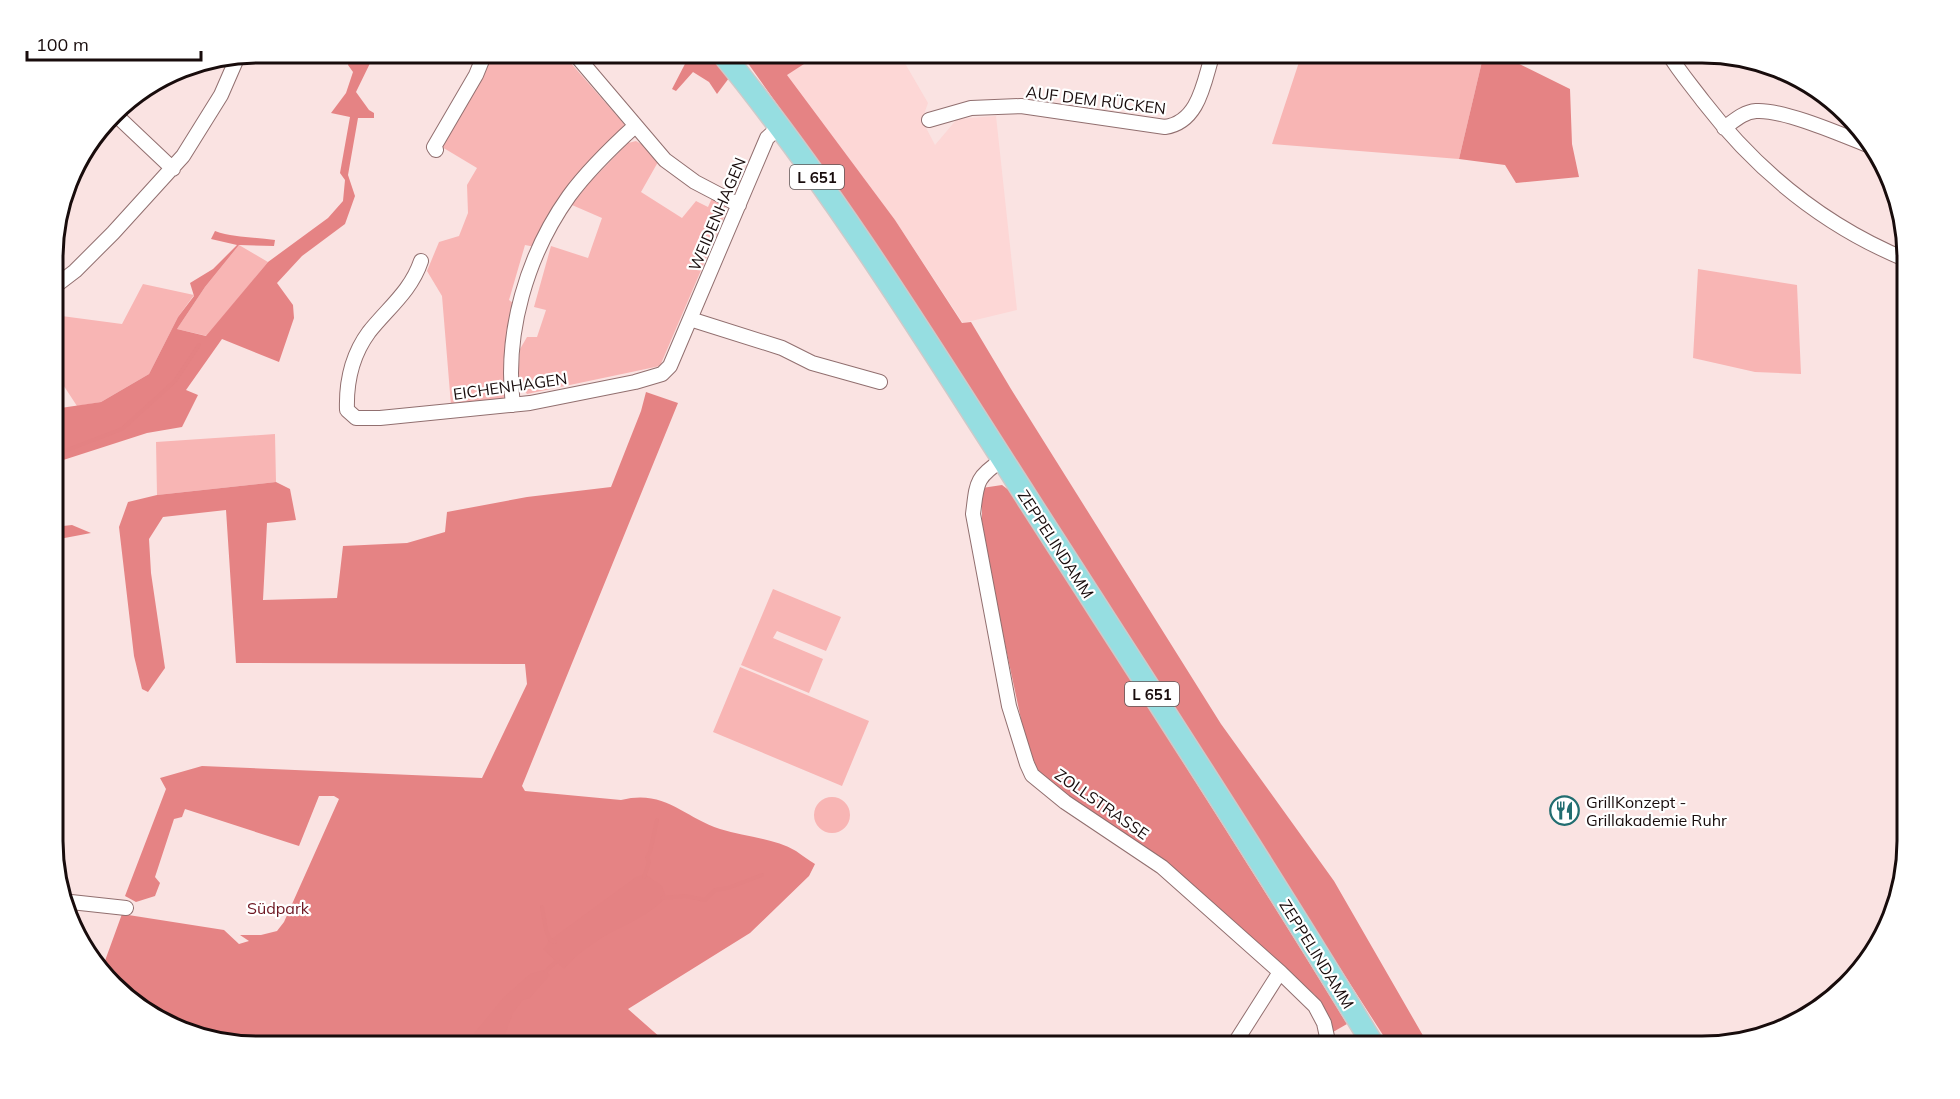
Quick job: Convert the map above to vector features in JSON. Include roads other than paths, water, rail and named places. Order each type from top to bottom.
[{"type":"main road","name":"ZEPPELINDAMM","points":[[731,63],[780,126],[854,229],[1238,828],[1368,1036]]},
{"type":"street","points":[[436,150],[434,147],[481,63]]},
{"type":"street","points":[[583,63],[665,160],[694,182],[739,205]]},
{"type":"street","name":"AUF DEM RÜCKEN","points":[[929,120],[971,108],[1022,106],[1165,126],[1174,125],[1187,118],[1196,106],[1210,63]]},
{"type":"street","points":[[1676,63],[1724,128],[1755,161],[1799,200],[1859,238],[1897,255]]},
{"type":"street","points":[[63,279],[75,271],[113,233],[183,156],[221,95],[234,65]]},
{"type":"street","points":[[1724,128],[1745,114],[1770,111],[1858,142]]},
{"type":"street","points":[[121,119],[172,169]]},
{"type":"street","points":[[513,405],[512,352],[518,315],[526,284],[543,240],[570,195],[584,177],[635,126]]},
{"type":"street","name":"WEIDENHAGEN","points":[[665,372],[670,366],[767,138],[780,126]]},
{"type":"street","name":"EICHENHAGEN","points":[[421,261],[409,287],[359,347],[346,394],[347,410],[356,418],[380,418],[513,405],[635,382],[665,372]]},
{"type":"street","points":[[690,320],[782,348],[812,363],[880,382]]},
{"type":"street","name":"ZOLLSTRASSE","points":[[1002,460],[983,473],[977,488],[973,514],[1009,706],[1032,775],[1065,802],[1162,867],[1315,1006],[1324,1023],[1327,1036]]},
{"type":"street","points":[[73,902],[126,908]]},
{"type":"street","points":[[1239,1036],[1280,972]]},
{"type":"waterway","points":[[63,452],[122,429],[175,381],[199,345]]},
{"type":"waterway","points":[[644,877],[657,820]]},
{"type":"waterway","points":[[662,898],[686,896],[705,900],[715,890],[728,888],[762,875]]},
{"type":"waterway","points":[[542,907],[546,930],[550,940],[555,942]]},
{"type":"waterway","points":[[546,971],[558,960]]},
{"type":"place","name":"GrillKonzept - Grillakademie Ruhr","points":[[1565,811]]},
{"type":"park label","name":"Südpark","points":[[278,908]]}]
